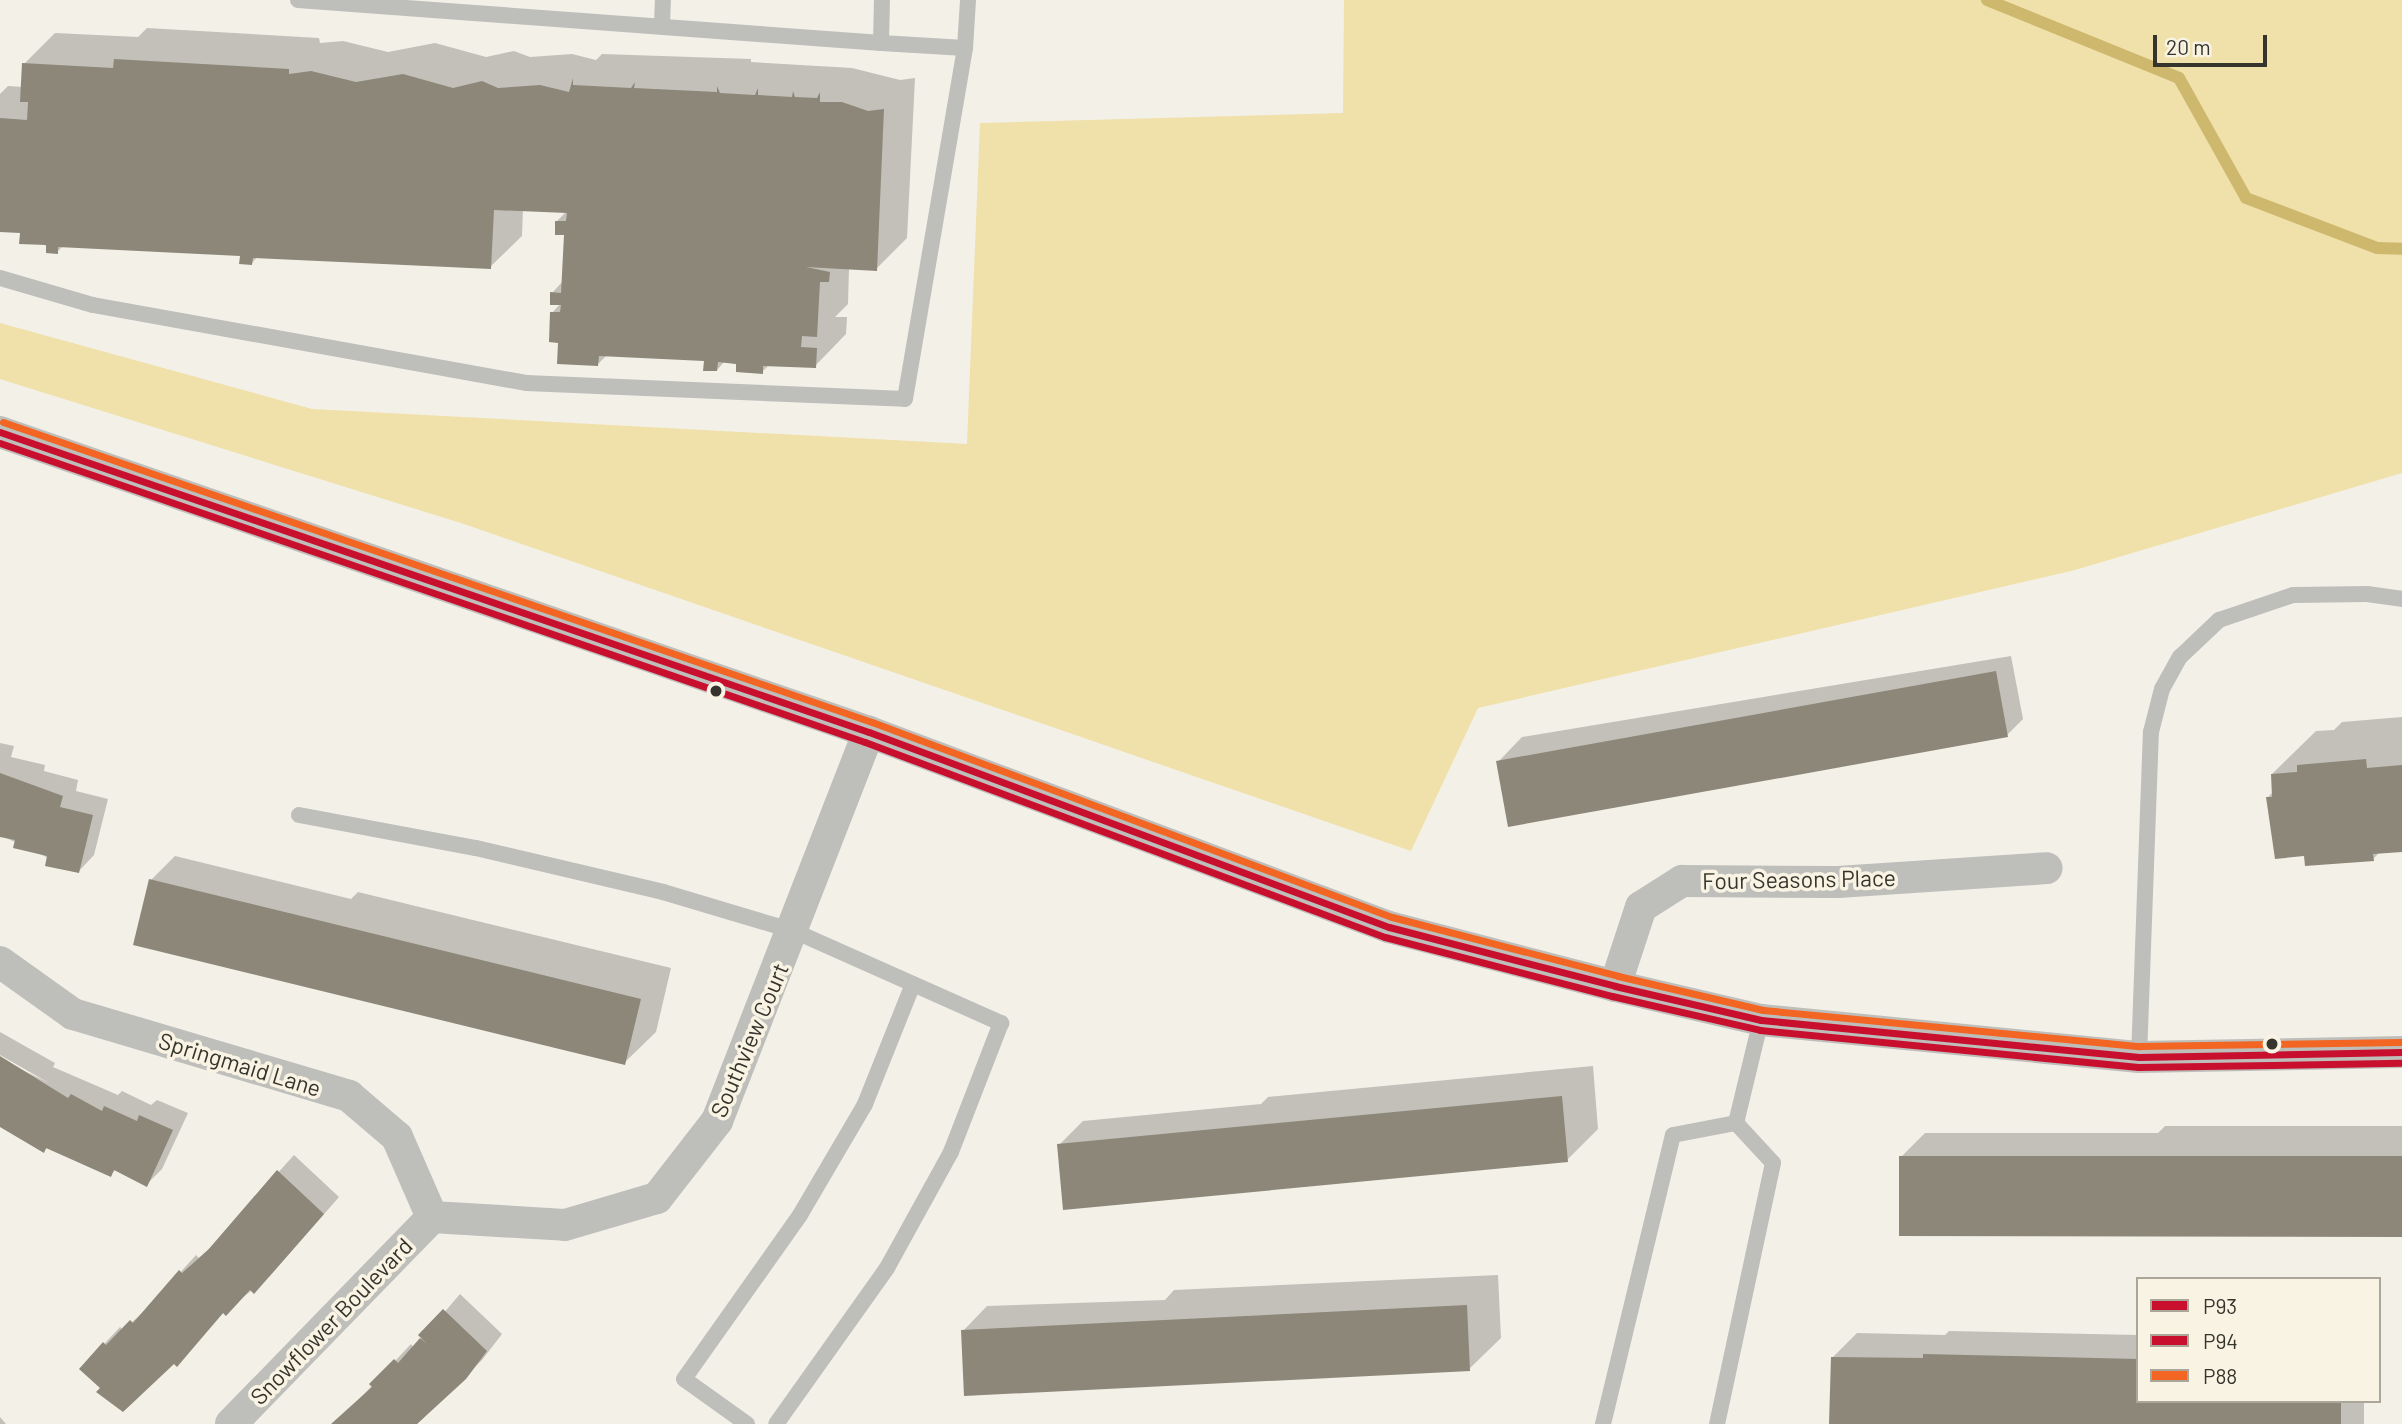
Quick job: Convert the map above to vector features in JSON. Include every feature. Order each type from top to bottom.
[{"type":"street","points":[[0,432],[869,732],[1389,928],[1761,1020],[2139,1056],[2402,1052]]},
{"type":"street","name":"Southview Court","points":[[432,1217],[565,1225],[657,1198],[717,1121],[794,931],[869,732]]},
{"type":"street","name":"Four Seasons Place","points":[[1615,986],[1641,907],[1682,881],[1839,882],[2047,868]]},
{"type":"street","name":"Springmaid Lane","points":[[0,962],[73,1014],[349,1096],[397,1137],[432,1217]]},
{"type":"street","name":"Snowflower Boulevard","points":[[231,1424],[432,1217]]},
{"type":"lane","points":[[298,0],[965,48]]},
{"type":"lane","points":[[662,25],[663,0]]},
{"type":"lane","points":[[881,43],[882,0]]},
{"type":"lane","points":[[0,278],[93,305],[526,383],[905,399],[965,48],[968,0]]},
{"type":"lane","points":[[2139,1056],[2151,732],[2162,689],[2180,657],[2219,621],[2293,595],[2367,594],[2402,598]]},
{"type":"lane","points":[[299,815],[543,864],[663,892],[794,931],[1001,1023],[951,1153],[887,1268],[776,1424]]},
{"type":"lane","points":[[747,1424],[684,1379],[800,1215],[859,1115],[913,984]]},
{"type":"lane","points":[[1736,1123],[1761,1020]]},
{"type":"lane","points":[[1603,1424],[1673,1135],[1736,1123]]},
{"type":"lane","points":[[1717,1424],[1773,1163],[1736,1123]]},
{"type":"shaded area","points":[[1344,0],[2402,0],[2402,473],[2075,570],[1478,708],[1411,851],[464,524],[0,379],[0,323],[312,409],[967,444],[980,123],[1343,113]]},
{"type":"building","points":[[114,59],[289,69],[289,74],[311,71],[356,82],[403,74],[453,88],[482,81],[498,88],[540,85],[569,92],[573,78],[573,85],[631,88],[635,82],[634,88],[717,92],[717,86],[720,93],[755,95],[758,88],[758,95],[792,97],[793,91],[795,97],[817,98],[820,92],[820,102],[842,102],[868,111],[884,109],[877,271],[806,267],[830,272],[829,282],[820,282],[817,337],[802,336],[801,347],[817,348],[816,368],[763,366],[763,374],[736,372],[736,364],[718,362],[717,371],[703,371],[704,361],[599,356],[598,366],[557,364],[558,343],[549,342],[550,312],[560,312],[561,305],[550,305],[550,292],[561,293],[564,235],[555,235],[555,221],[566,221],[567,213],[494,210],[491,269],[253,258],[252,265],[239,264],[240,256],[58,247],[58,254],[46,253],[46,245],[19,244],[20,233],[0,232],[0,118],[27,120],[28,102],[20,102],[22,63],[113,68]]},
{"type":"building","points":[[1996,671],[2008,737],[1508,827],[1496,761]]},
{"type":"building","points":[[2366,759],[2367,768],[2402,765],[2402,852],[2373,854],[2374,861],[2305,866],[2304,856],[2275,859],[2266,797],[2272,797],[2271,774],[2297,772],[2297,765]]},
{"type":"building","points":[[0,773],[63,796],[60,807],[93,815],[79,873],[45,866],[47,856],[13,848],[15,840],[0,837]]},
{"type":"building","points":[[149,879],[641,999],[625,1065],[133,945]]},
{"type":"building","points":[[0,1056],[68,1098],[71,1094],[102,1111],[104,1106],[137,1121],[139,1115],[173,1130],[147,1187],[114,1170],[111,1177],[46,1148],[44,1153],[0,1127]]},
{"type":"building","points":[[1562,1096],[1568,1162],[1063,1210],[1057,1144]]},
{"type":"building","points":[[1899,1156],[2402,1156],[2402,1237],[1899,1236]]},
{"type":"building","points":[[277,1170],[324,1214],[254,1294],[250,1290],[226,1316],[223,1313],[177,1367],[174,1364],[123,1412],[96,1392],[100,1388],[79,1369],[103,1342],[106,1345],[130,1320],[133,1323],[179,1270],[182,1273],[208,1250]]},
{"type":"building","points":[[1467,1305],[1470,1371],[964,1396],[961,1330]]},
{"type":"building","points":[[443,1309],[487,1351],[466,1379],[417,1424],[331,1424],[372,1387],[369,1384],[394,1359],[398,1363],[420,1338],[428,1345],[418,1335]]},
{"type":"building","points":[[1923,1354],[2136,1359],[2136,1403],[2341,1403],[2341,1424],[1829,1424],[1831,1357],[1923,1358]]},
{"type":"waterway","points":[[1987,0],[2179,78],[2246,198],[2377,248],[2402,249]]},
{"type":"transit line","name":"P88","points":[[3,422],[872,722],[1392,917],[1618,976],[1763,1010],[2139,1046],[2402,1042]]},
{"type":"transit line","name":"P93","points":[[0,432],[869,732],[1389,927],[1615,986],[1761,1020],[2139,1057],[2402,1052]]},
{"type":"transit line","name":"P94","points":[[0,443],[865,742],[1385,937],[1612,996],[1760,1030],[2138,1067],[2402,1063]]}]
